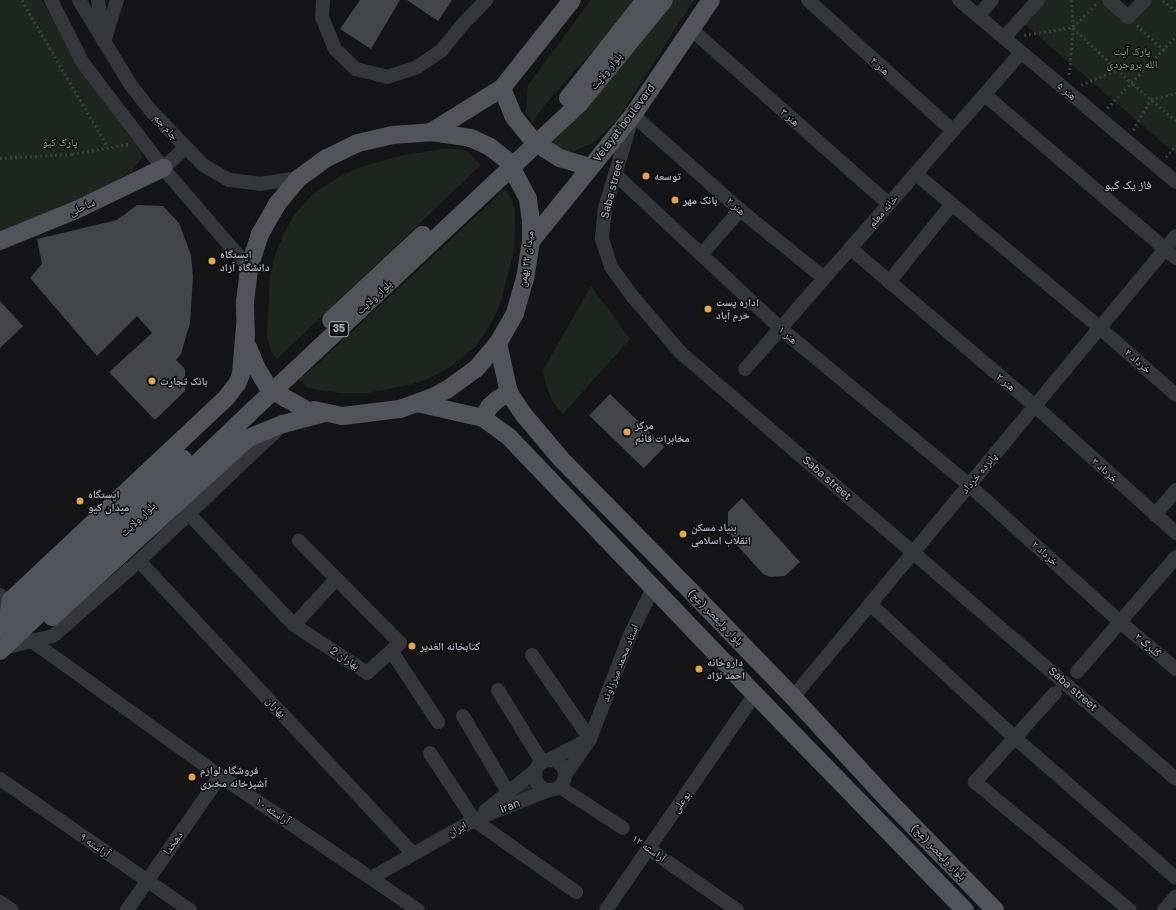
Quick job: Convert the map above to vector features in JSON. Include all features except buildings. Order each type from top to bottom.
[{"type":"main road","points":[[431,132],[502,88],[572,0]]},
{"type":"main road","name":"بلوار ولایت","points":[[4,613],[543,123],[575,91],[645,0]]},
{"type":"main road","name":"بلوار ولایت","points":[[1,649],[238,424],[580,104],[664,0]]},
{"type":"main road","name":"Velayat boulevard","points":[[531,241],[590,166],[633,115],[711,0]]},
{"type":"main road","points":[[502,88],[514,117],[534,142],[560,158],[590,166]]},
{"type":"main road","name":"میدان ۲۲ بهمن","points":[[431,132],[471,138],[490,147],[508,161],[528,199],[531,221],[531,241],[526,279],[515,313],[498,343],[476,369],[448,388],[417,404],[400,409],[343,416],[303,408],[285,398],[267,385],[256,367],[248,347],[245,326],[245,302],[250,268],[260,234],[278,204],[299,178],[327,158],[358,143],[392,135],[431,132]]},
{"type":"main road","name":"ساحلی","points":[[0,241],[76,210],[163,168]]},
{"type":"main road","points":[[4,613],[11,600],[226,398],[237,384],[241,374],[245,326]]},
{"type":"main road","name":"بلوار ولیعصر (عج)","points":[[498,343],[509,393],[524,415],[561,459],[793,697],[909,822],[995,910]]},
{"type":"main road","points":[[483,418],[489,407],[498,399],[509,393]]},
{"type":"main road","name":"بلوار ولیعصر (عج)","points":[[417,404],[483,418],[509,436],[653,588],[965,910]]},
{"type":"main road","points":[[1,649],[46,623],[248,438],[283,424],[325,413]]},
{"type":"main road","points":[[892,834],[902,836],[908,833],[909,822]]},
{"type":"main road","points":[[921,864],[921,855],[925,848],[937,850]]},
{"type":"street","points":[[50,0],[83,63],[163,168],[250,268]]},
{"type":"street","name":"جام جم","points":[[79,0],[130,84],[185,148],[203,165],[229,180],[260,184],[299,178]]},
{"type":"street","points":[[98,0],[104,42]]},
{"type":"street","points":[[104,42],[117,0]]},
{"type":"street","points":[[323,0],[322,17],[335,49],[356,68],[387,77],[417,67],[441,52],[462,25],[486,0]]},
{"type":"street","name":"هنر ۴","points":[[808,0],[953,131]]},
{"type":"street","name":"هنر ۵","points":[[959,0],[1176,182]]},
{"type":"street","points":[[978,16],[992,0]]},
{"type":"street","points":[[1004,38],[1038,0]]},
{"type":"street","points":[[1108,0],[1128,17],[1145,0]]},
{"type":"street","name":"هنر ۳","points":[[691,29],[889,204]]},
{"type":"street","name":"خانه معلم","points":[[745,369],[1021,53]]},
{"type":"street","points":[[985,95],[1170,254]]},
{"type":"street","name":"Saba street","points":[[633,115],[605,208],[602,239],[611,267],[633,297],[680,352],[1176,779]]},
{"type":"street","name":"هنر ۲","points":[[633,115],[740,210],[824,278]]},
{"type":"street","points":[[163,168],[185,148]]},
{"type":"street","name":"خرداد ۴","points":[[916,174],[1100,328],[1176,395]]},
{"type":"street","name":"هنر ۱","points":[[616,175],[780,328],[969,485]]},
{"type":"street","points":[[889,282],[952,204]]},
{"type":"street","points":[[701,255],[740,210]]},
{"type":"street","name":"پانزده خرداد","points":[[793,697],[1100,328],[1170,254],[1176,236]]},
{"type":"street","name":"هنر ۲","points":[[850,248],[1035,406]]},
{"type":"street","name":"خرداد ۳","points":[[1035,406],[1176,533]]},
{"type":"street","points":[[1,649],[53,636],[139,561],[283,424]]},
{"type":"street","name":"خرداد ۲","points":[[969,485],[1120,622]]},
{"type":"street","points":[[1155,514],[1176,490]]},
{"type":"street","name":"بهاران 2","points":[[188,513],[294,625],[367,673],[392,652]]},
{"type":"street","points":[[299,541],[400,643],[392,652],[438,722]]},
{"type":"street","points":[[1077,672],[1176,557]]},
{"type":"street","name":"بهاران","points":[[139,561],[413,854]]},
{"type":"street","points":[[294,625],[336,579]]},
{"type":"street","name":"استاد محمد میرزاوند","points":[[590,739],[630,635],[653,588]]},
{"type":"street","points":[[870,604],[1015,738],[1176,878]]},
{"type":"street","name":"گلبرگ ۲","points":[[1120,622],[1176,669]]},
{"type":"street","name":"آراسته ۱۰","points":[[32,641],[220,776],[418,910]]},
{"type":"street","points":[[532,656],[590,739],[566,774],[560,787],[556,790],[546,791],[538,785],[535,780],[542,764]]},
{"type":"street","points":[[498,690],[542,764]]},
{"type":"street","points":[[1055,693],[975,782],[1130,910]]},
{"type":"street","name":"بوعلی","points":[[606,910],[755,694]]},
{"type":"street","points":[[463,716],[508,792]]},
{"type":"street","name":"ایران","points":[[371,878],[474,820],[542,764],[590,739]]},
{"type":"street","points":[[430,753],[474,820],[576,892]]},
{"type":"street","points":[[542,764],[558,762],[562,765],[566,774]]},
{"type":"street","name":"دهخدا","points":[[127,910],[220,776]]},
{"type":"street","name":"آراسته ۹","points":[[0,779],[190,910]]},
{"type":"street","name":"۱۲ آراسته","points":[[560,787],[622,828]]},
{"type":"street","name":"iran","points":[[474,820],[546,791]]},
{"type":"street","name":"۱۲ آراسته","points":[[649,848],[737,910]]},
{"type":"street","points":[[1164,910],[1176,896]]},
{"type":"street","points":[[0,902],[12,910]]},
{"type":"path","points":[[22,0],[108,147]]},
{"type":"path","points":[[1071,0],[1072,27],[1067,91],[1117,70]]},
{"type":"path","points":[[1004,38],[1072,27],[1100,0]]},
{"type":"path","points":[[1163,0],[1176,11]]},
{"type":"path","points":[[1128,17],[1164,50]]},
{"type":"path","points":[[1072,27],[1132,84],[1176,121]]},
{"type":"path","points":[[1099,117],[1176,36]]},
{"type":"path","points":[[1127,141],[1151,99],[1176,93]]},
{"type":"path","points":[[0,158],[72,154],[142,141]]},
{"type":"green space","name":"پارک کیو","points":[[0,0],[42,0],[75,61],[143,155],[132,172],[71,205],[0,232]]},
{"type":"green space","points":[[591,0],[634,0],[621,19],[543,107],[532,123],[526,112],[528,85]]},
{"type":"green space","points":[[672,0],[694,0],[617,120],[593,143],[569,153],[561,150],[552,142],[627,58]]},
{"type":"green space","name":"پارک آیت الله بروجردی","points":[[1041,0],[1104,0],[1122,15],[1135,0],[1176,0],[1176,154],[1022,22]]},
{"type":"green space","points":[[443,149],[467,151],[481,165],[277,359],[270,350],[267,335],[270,278],[274,258],[285,231],[295,214],[312,195],[339,177],[360,167],[404,155]]},
{"type":"green space","points":[[505,189],[515,210],[514,251],[500,305],[489,327],[475,347],[450,367],[428,379],[409,385],[367,393],[340,393],[308,388],[299,379],[310,371]]},
{"type":"green space","points":[[591,286],[630,339],[563,414],[553,402],[546,385],[543,370]]},
{"type":"green space","points":[[531,780],[537,791],[497,806]]},
{"type":"place","name":"توسعه","points":[[646,176]]},
{"type":"place","name":"بانک مهر","points":[[675,200]]},
{"type":"place","name":"ایستگاه دانشگاه آزاد","points":[[212,261]]},
{"type":"place","name":"اداره پست خرم آباد","points":[[708,309]]},
{"type":"place","name":"بانک تجارت","points":[[152,381]]},
{"type":"place","name":"مرکز مخابرات قائم","points":[[627,432]]},
{"type":"place","name":"ایستگاه میدان کیو","points":[[80,501]]},
{"type":"place","name":"بنیاد مسکن انقلاب اسلامی","points":[[683,534]]},
{"type":"place","name":"کتابخانه الغدیر","points":[[412,646]]},
{"type":"place","name":"داروخانه احمد نژاد","points":[[699,669]]},
{"type":"place","name":"فروشگاه لوازم آشپزخانه مخبری","points":[[192,777]]},
{"type":"district","name":"فاز یک کیو","points":[[1128,185]]}]
